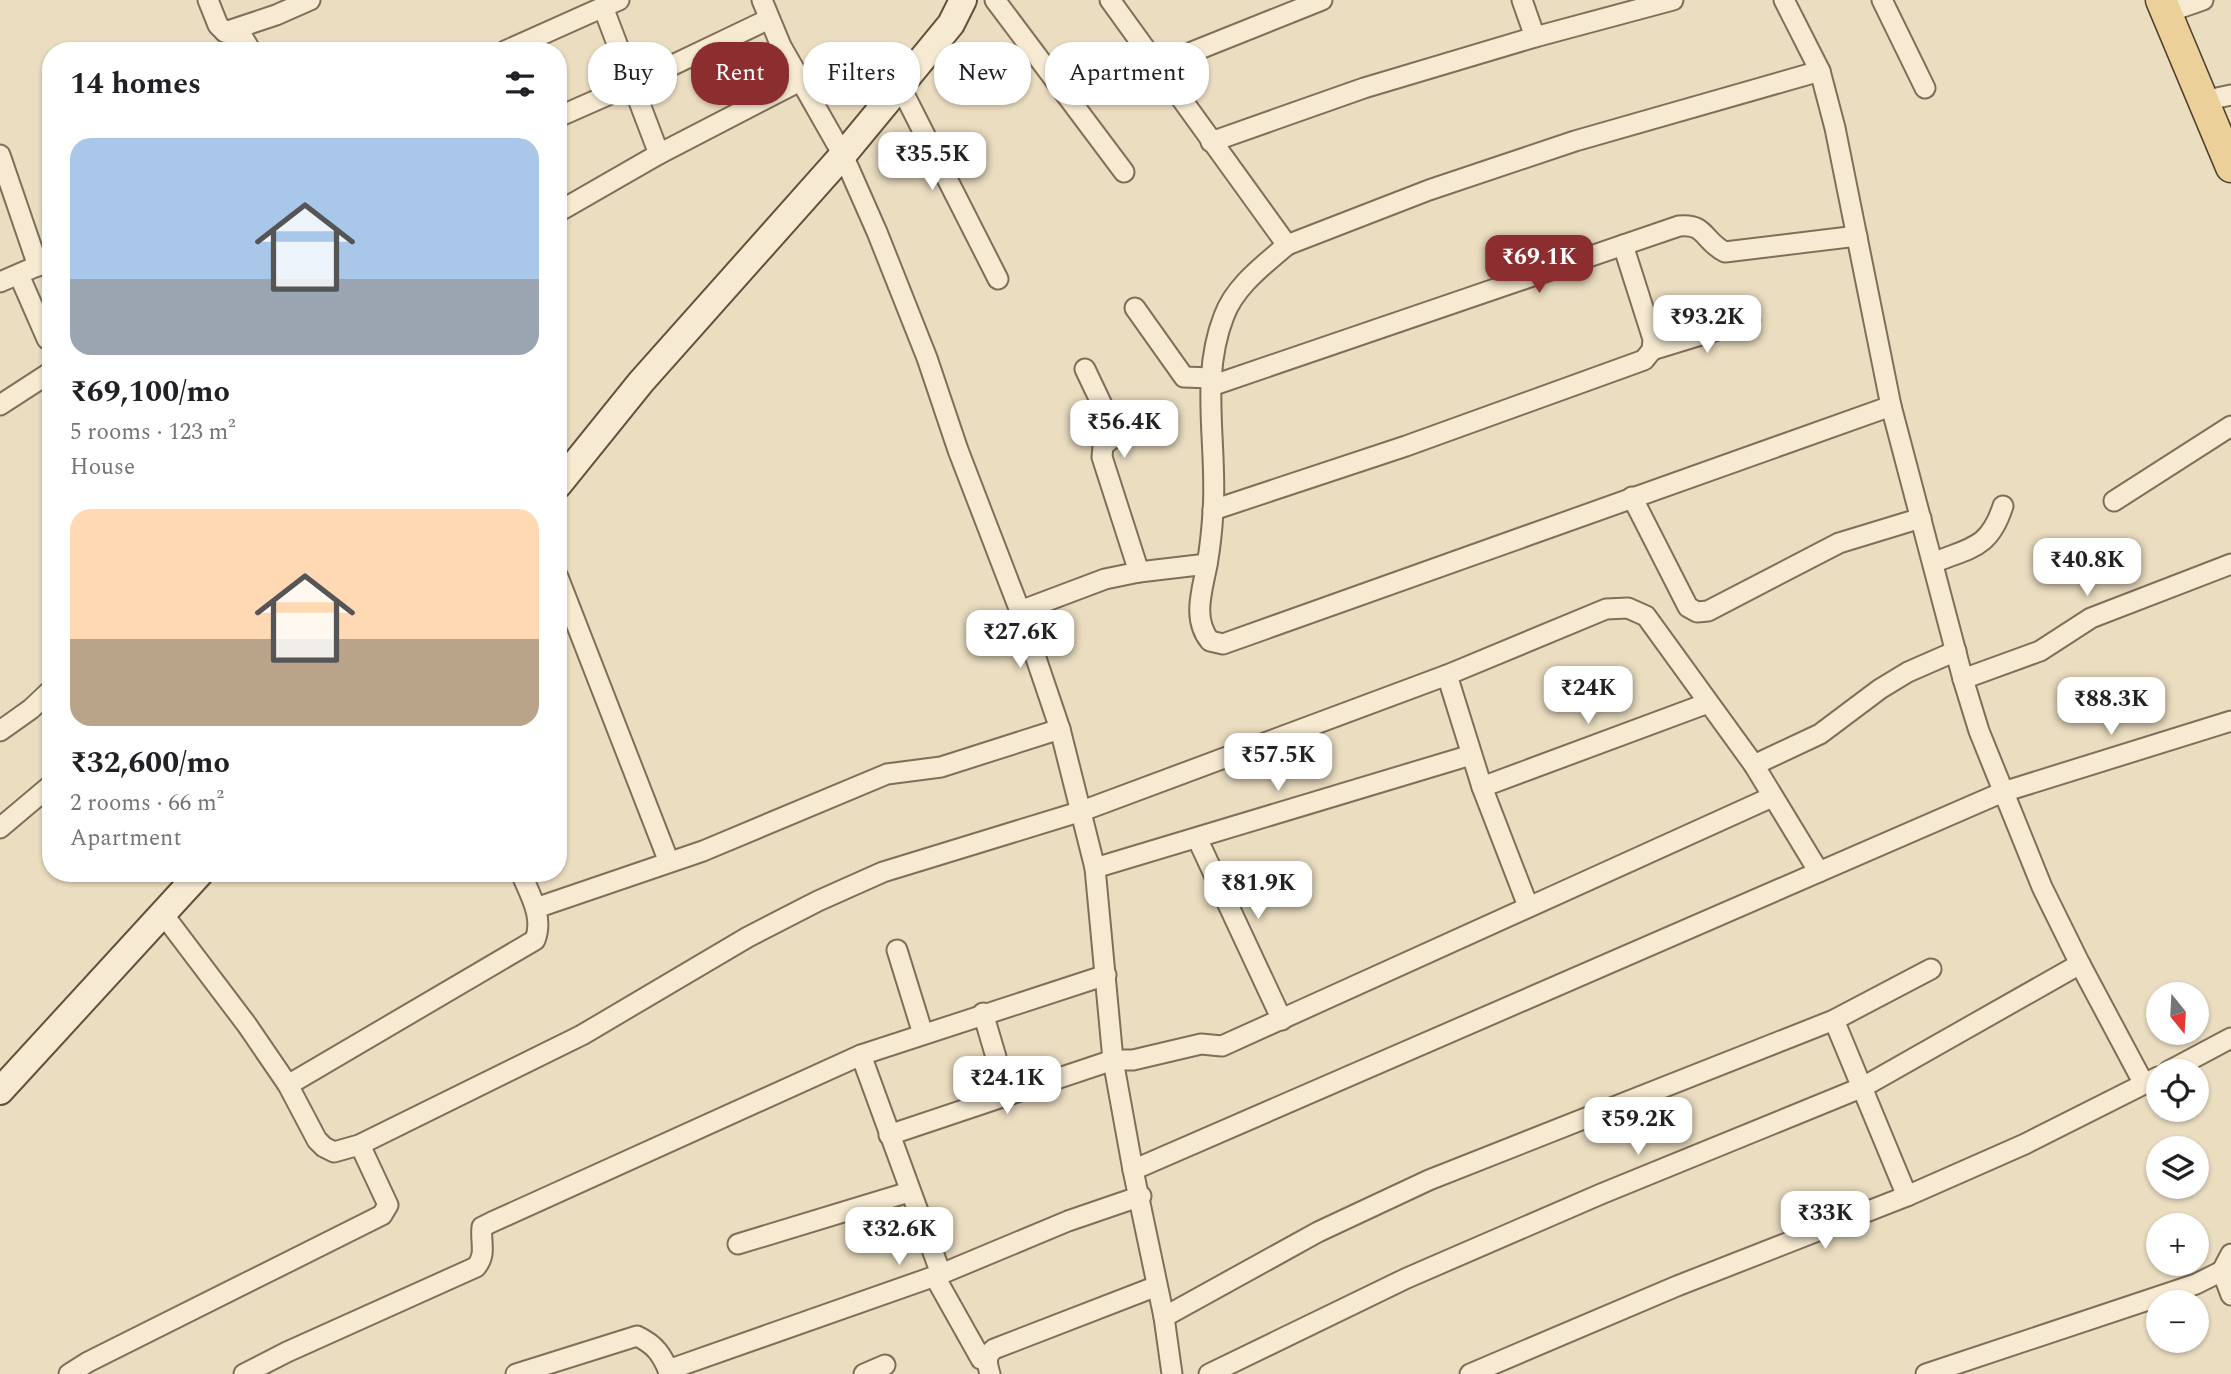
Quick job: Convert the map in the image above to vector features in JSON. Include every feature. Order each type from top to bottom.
[{"type":"main road","points":[[2180,2],[2224,96],[2231,127]]},
{"type":"main road","points":[[2180,2],[2231,167]]},
{"type":"street","points":[[208,0],[218,25],[225,32],[242,36],[246,42]]},
{"type":"street","points":[[225,32],[310,0]]},
{"type":"street","points":[[920,62],[951,24],[963,0]]},
{"type":"street","points":[[995,0],[1125,172]]},
{"type":"street","points":[[1110,0],[1140,42]]},
{"type":"street","points":[[1209,45],[1322,0]]},
{"type":"street","points":[[1522,0],[1535,37]]},
{"type":"street","points":[[1212,142],[1364,88],[1535,37],[1673,0]]},
{"type":"street","points":[[1784,0],[1819,71],[1835,128],[1891,405],[1979,731],[2042,887],[2080,964],[2146,1073]]},
{"type":"street","points":[[1882,0],[1925,88]]},
{"type":"street","points":[[525,42],[611,4],[621,42]]},
{"type":"street","points":[[677,59],[766,9],[800,81],[843,155],[927,358],[986,529],[1020,611],[1060,729],[1082,811],[1095,868],[1113,1060],[1164,1317],[1172,1374]]},
{"type":"street","points":[[1819,71],[1575,141],[1429,190],[1287,245],[1248,279],[1224,314],[1214,349],[1211,382],[1213,510],[1207,564],[1201,589],[1199,618],[1202,632],[1210,641],[1223,644],[1891,405]]},
{"type":"street","points":[[567,207],[800,81]]},
{"type":"street","points":[[567,113],[588,104]]},
{"type":"street","points":[[640,105],[659,155]]},
{"type":"street","points":[[567,474],[641,383],[884,105]]},
{"type":"street","points":[[910,105],[998,279]]},
{"type":"street","points":[[1185,105],[1287,245]]},
{"type":"street","points":[[0,155],[42,258]]},
{"type":"street","points":[[1135,308],[1184,377],[1211,382],[1679,226],[1692,225],[1714,246],[1725,252],[1857,236]]},
{"type":"street","points":[[1623,244],[1653,339],[1652,350]]},
{"type":"street","points":[[0,282],[42,264]]},
{"type":"street","points":[[19,275],[42,328]]},
{"type":"street","points":[[1213,510],[1406,446],[1643,360],[1652,350],[1751,320]]},
{"type":"street","points":[[1085,369],[1114,430],[1115,436],[1103,446],[1102,457],[1139,572]]},
{"type":"street","points":[[0,405],[42,378]]},
{"type":"street","points":[[2114,501],[2231,426]]},
{"type":"street","points":[[1632,497],[1688,607],[1697,612],[1708,611],[1839,543],[1921,518]]},
{"type":"street","points":[[1933,563],[1989,537],[2003,506]]},
{"type":"street","points":[[1020,611],[1105,579],[1207,564]]},
{"type":"street","points":[[1963,679],[2040,651],[2091,618],[2231,564]]},
{"type":"street","points":[[567,601],[669,862]]},
{"type":"street","points":[[163,914],[247,1025],[288,1085],[317,1140],[334,1152],[360,1145],[582,1035],[748,937],[883,872],[1082,811],[1447,675],[1606,609],[1628,608],[1646,615],[1754,765],[1819,873]]},
{"type":"street","points":[[1754,765],[1820,734],[1898,677],[1956,651]]},
{"type":"street","points":[[1447,675],[1482,787],[1528,906]]},
{"type":"street","points":[[0,731],[42,699]]},
{"type":"street","points":[[1482,787],[1709,703]]},
{"type":"street","points":[[1133,1171],[2003,792],[2231,721]]},
{"type":"street","points":[[536,908],[765,826],[887,774],[941,767],[1060,729]]},
{"type":"street","points":[[1095,868],[1471,755]]},
{"type":"street","points":[[0,828],[42,793]]},
{"type":"street","points":[[889,1135],[1113,1060],[1133,1060],[1201,1044],[1222,1046],[1772,797]]},
{"type":"street","points":[[1197,838],[1282,1020]]},
{"type":"street","points":[[0,1091],[192,882]]},
{"type":"street","points":[[288,1085],[535,940],[539,929],[536,908],[525,882]]},
{"type":"street","points":[[897,950],[923,1034]]},
{"type":"street","points":[[1209,1374],[1407,1278],[1601,1194],[1863,1087],[2080,964]]},
{"type":"street","points":[[1164,1317],[1318,1232],[1429,1180],[1834,1020],[1931,969]]},
{"type":"street","points":[[244,1374],[476,1267],[482,1260],[484,1247],[482,1227],[861,1055],[1106,975]]},
{"type":"street","points":[[983,1013],[996,1057],[996,1073],[1003,1096]]},
{"type":"street","points":[[1834,1020],[1907,1196]]},
{"type":"street","points":[[2192,1059],[2231,1038]]},
{"type":"street","points":[[861,1055],[941,1274]]},
{"type":"street","points":[[1470,1374],[1677,1286],[1907,1196],[2025,1144],[2146,1084]]},
{"type":"street","points":[[69,1374],[382,1215],[388,1205],[360,1145]]},
{"type":"street","points":[[738,1244],[909,1192]]},
{"type":"street","points":[[516,1374],[637,1336],[661,1352],[669,1372],[941,1274],[1068,1221],[1140,1196]]},
{"type":"street","points":[[1926,1374],[2196,1284],[2226,1262],[2231,1295]]},
{"type":"street","points":[[941,1274],[935,1276],[986,1366]]},
{"type":"street","points":[[986,1366],[988,1353],[994,1349],[1157,1286]]},
{"type":"street","points":[[864,1374],[885,1365]]}]
